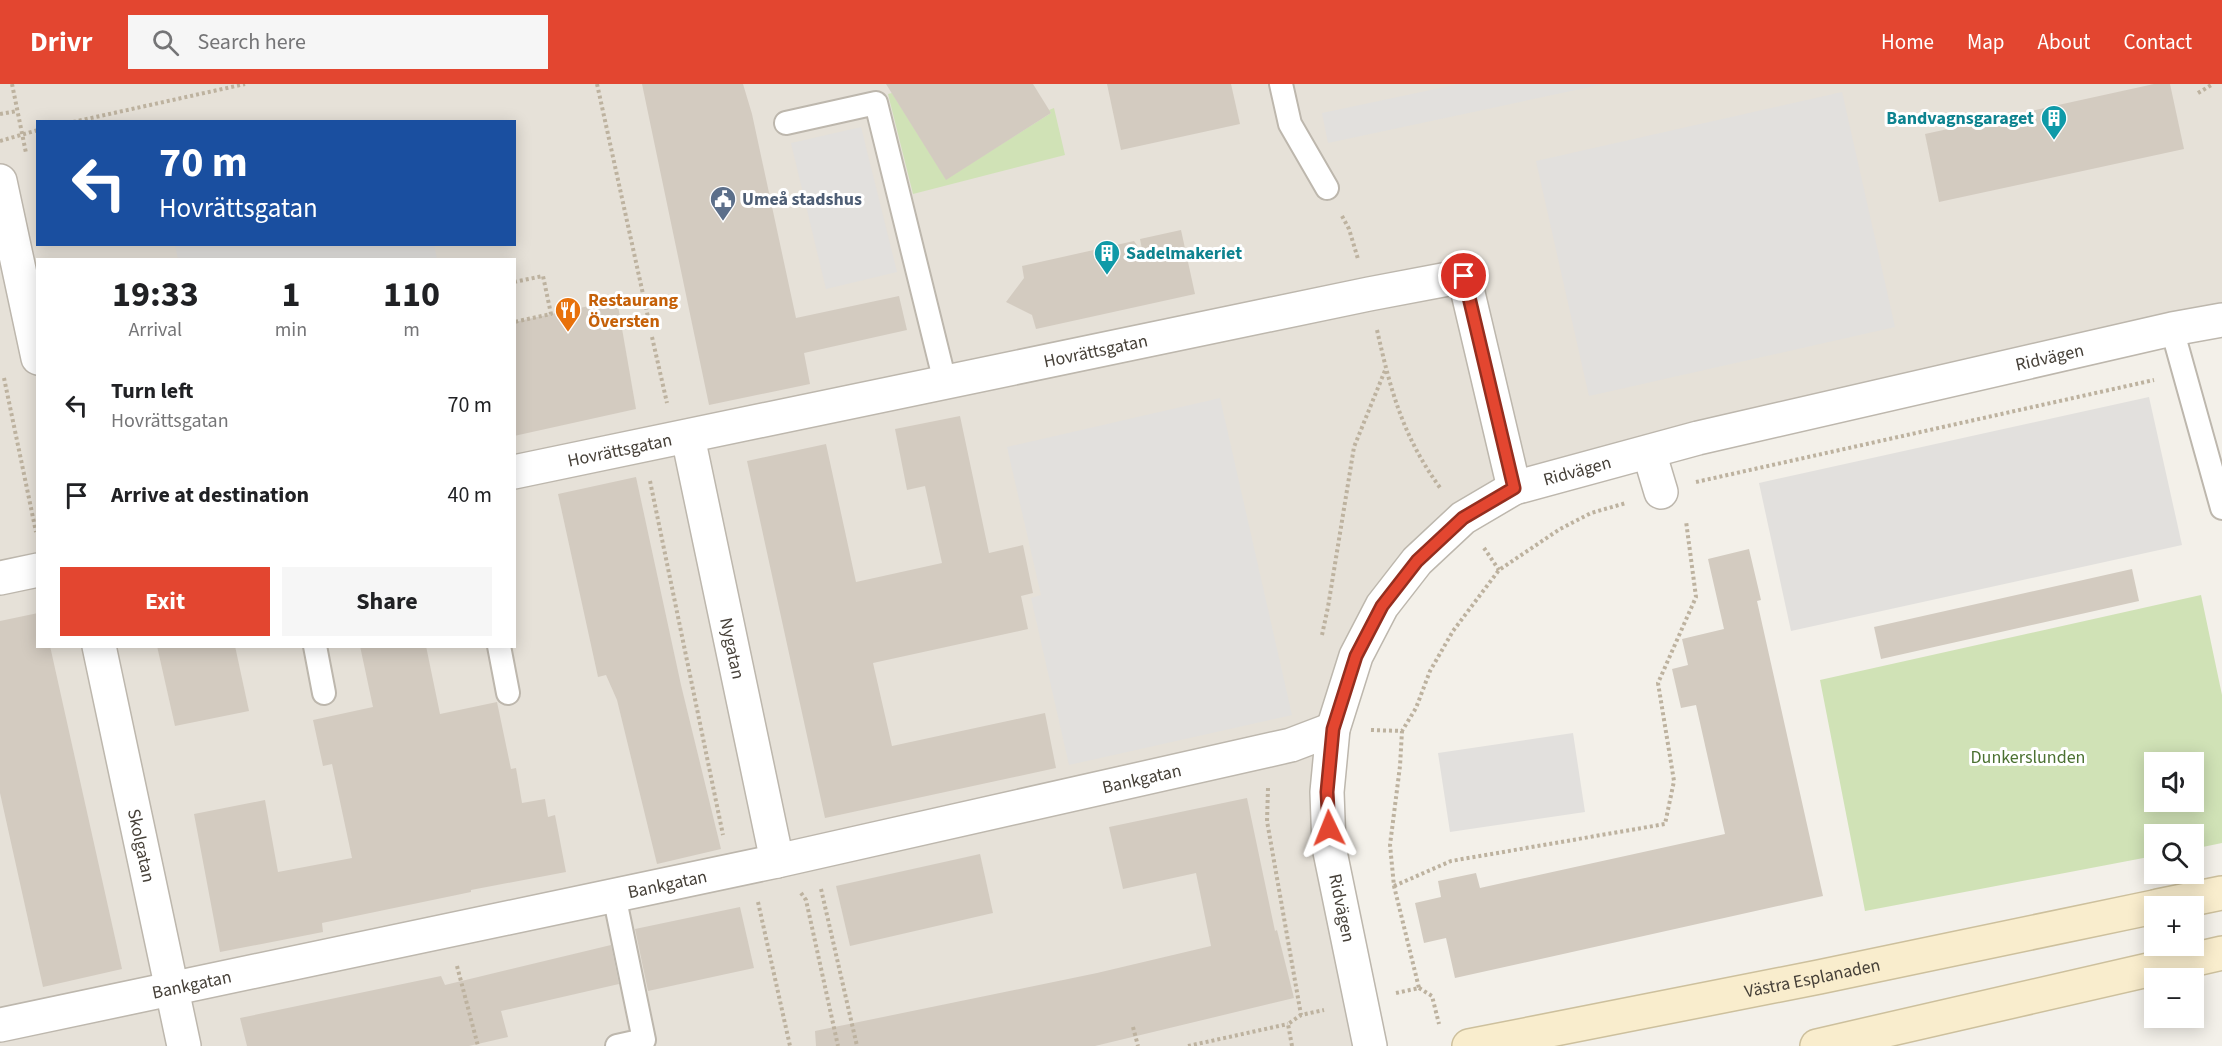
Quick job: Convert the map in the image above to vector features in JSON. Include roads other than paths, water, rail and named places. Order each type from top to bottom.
[{"type":"main road","name":"Västra Esplanaden","points":[[2204,897],[2222,893]]},
{"type":"main road","name":"Västra Esplanaden","points":[[1469,1046],[1819,977],[2144,909]]},
{"type":"main road","points":[[1817,1046],[2222,953]]},
{"type":"street","points":[[0,181],[36,349]]},
{"type":"street","name":"Hovrättsgatan","points":[[516,472],[1464,276],[1514,488]]},
{"type":"street","name":"Ridvägen","points":[[1370,1046],[1329,847],[1327,792],[1333,729],[1356,656],[1382,606],[1417,561],[1463,518],[1514,488],[1710,435],[2172,329],[2222,320]]},
{"type":"street","name":"Nygatan","points":[[688,437],[777,861]]},
{"type":"street","points":[[1649,452],[1671,489]]},
{"type":"street","points":[[0,578],[36,570]]},
{"type":"street","name":"Skolgatan","points":[[99,648],[184,1046]]},
{"type":"street","name":"Bankgatan","points":[[0,1025],[777,861],[1292,745],[1333,729]]},
{"type":"lane","points":[[1281,84],[1290,124],[1327,188]]},
{"type":"lane","points":[[786,123],[876,103],[945,382]]},
{"type":"lane","points":[[2172,329],[2222,508]]},
{"type":"lane","points":[[315,648],[324,693]]},
{"type":"lane","points":[[499,648],[508,693]]},
{"type":"lane","points":[[614,895],[644,1040],[616,1046]]},
{"type":"place","name":"Bandvagnsgaraget","points":[[2054,141]]},
{"type":"place","name":"Umeå stadshus","points":[[723,222]]},
{"type":"place","name":"Sadelmakeriet","points":[[1107,276]]},
{"type":"place","name":"Restaurang Översten","points":[[568,333]]},
{"type":"park label","name":"Dunkerslunden","points":[[2028,757]]}]
